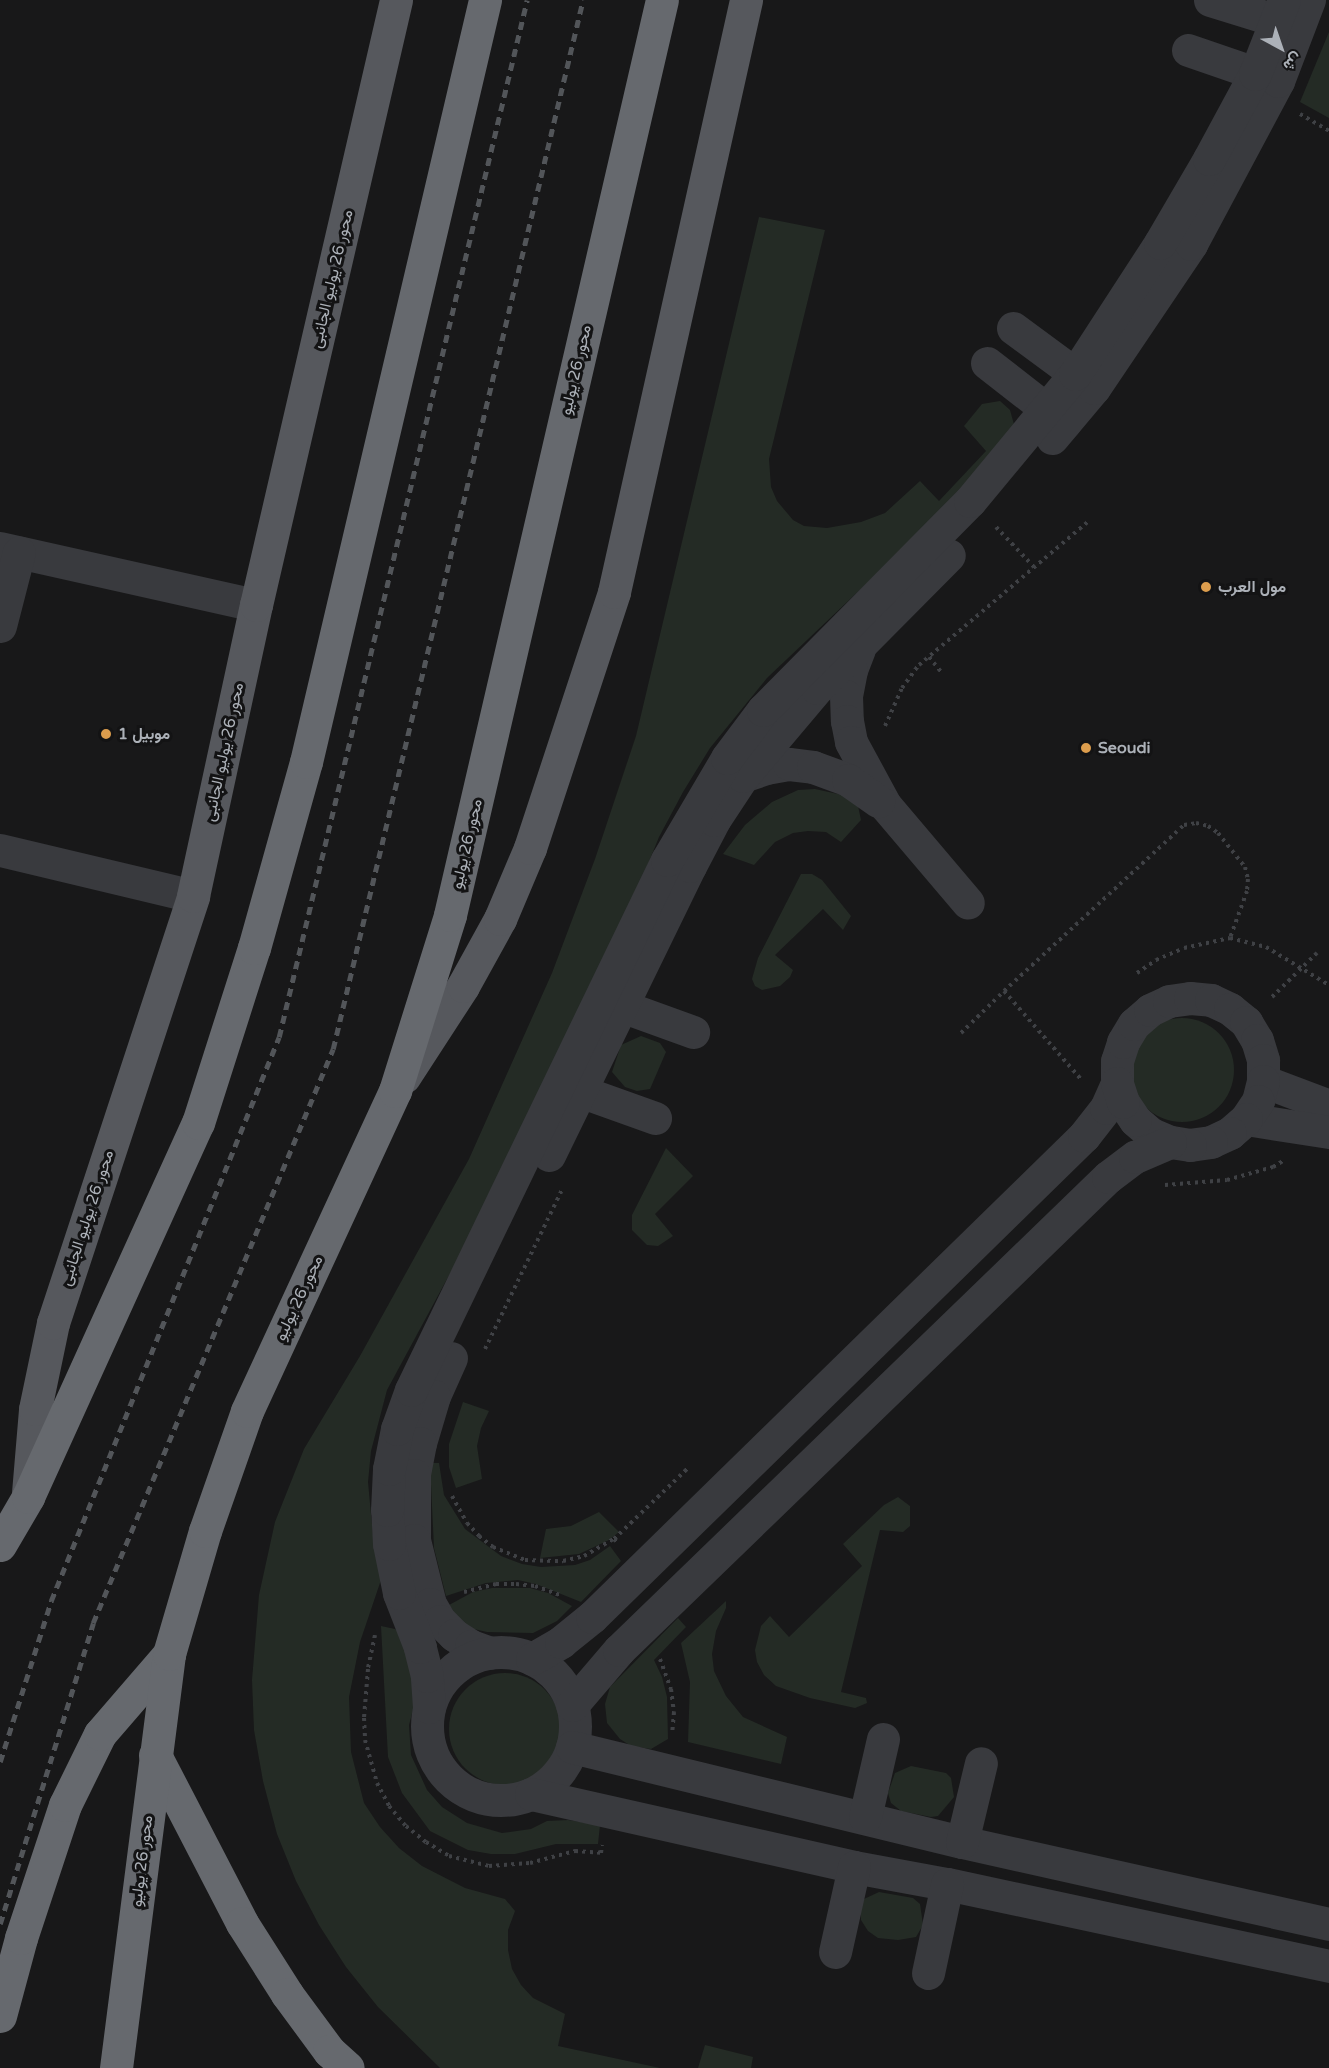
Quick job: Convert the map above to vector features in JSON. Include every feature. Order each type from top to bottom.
[{"type":"highway","points":[[0,1545],[28,1497],[198,1123],[254,948],[309,750],[485,0]]},
{"type":"highway","name":"محور 26 يوليو","points":[[116,2068],[169,1654],[205,1531],[247,1411],[395,1091],[450,915],[662,0]]},
{"type":"highway","name":"محور 26 يوليو","points":[[0,2016],[21,1938],[65,1805],[100,1734],[169,1654]]},
{"type":"highway","points":[[155,1755],[242,1923],[287,1994],[329,2052],[348,2068]]},
{"type":"main road","name":"محور 26 يوليو الجانبى","points":[[28,1497],[35,1409],[53,1323],[193,896],[256,605],[396,0]]},
{"type":"main road","points":[[395,1091],[463,986],[500,919],[530,848],[610,603],[746,0]]},
{"type":"street","points":[[610,1002],[743,776],[802,705],[985,516],[1084,381],[1160,243],[1267,77],[1292,12],[1210,0]]},
{"type":"street","points":[[1188,50],[1267,77]]},
{"type":"street","points":[[1013,328],[1084,381]]},
{"type":"street","points":[[987,363],[1056,417]]},
{"type":"street","points":[[490,1653],[471,1646],[454,1635],[440,1621],[430,1604],[414,1540],[414,1475],[420,1443],[434,1396],[610,1002],[667,860],[694,810],[727,758],[756,720],[795,676],[1056,417]]},
{"type":"street","points":[[0,626],[9,550],[256,605]]},
{"type":"street","points":[[860,646],[850,670],[846,696],[851,742],[885,805],[968,903]]},
{"type":"street","points":[[743,776],[766,768],[789,764],[813,767],[831,771],[885,805]]},
{"type":"street","points":[[0,849],[193,896]]},
{"type":"street","points":[[532,1659],[561,1642],[592,1617],[1084,1136],[1106,1108],[1102,1084],[1117,1061],[1123,1042],[1134,1024],[1150,1010],[1169,1000],[1190,998],[1211,1000],[1230,1009],[1246,1022],[1257,1040],[1263,1060],[1263,1081],[1258,1101],[1246,1119],[1230,1133],[1211,1142],[1190,1145],[1170,1142],[1151,1134],[1135,1120],[1123,1102],[1102,1084]]},
{"type":"street","points":[[610,1002],[693,1032]]},
{"type":"street","points":[[1263,1081],[1329,1106]]},
{"type":"street","points":[[570,1088],[655,1118]]},
{"type":"street","points":[[429,1707],[438,1687],[452,1671],[470,1659],[490,1653],[512,1653],[532,1659],[550,1670],[563,1686],[572,1705],[575,1727],[572,1747],[563,1767],[549,1783],[531,1794],[511,1800],[490,1800],[470,1794],[452,1783],[439,1767],[430,1748],[426,1727],[429,1707],[427,1676],[420,1647],[399,1593],[389,1544],[387,1510],[389,1469],[397,1429],[411,1390],[570,1088]]},
{"type":"street","points":[[1246,1119],[1329,1132]]},
{"type":"street","points":[[572,1705],[619,1650],[1108,1177],[1134,1157],[1170,1142]]},
{"type":"street","points":[[865,1817],[883,1739]]},
{"type":"street","points":[[572,1747],[962,1842],[1329,1924]]},
{"type":"street","points":[[962,1842],[981,1763]]},
{"type":"street","points":[[531,1794],[854,1867],[947,1884],[1329,1966]]},
{"type":"street","points":[[835,1952],[854,1867]]},
{"type":"street","points":[[928,1973],[947,1884]]},
{"type":"path","points":[[985,516],[1035,568]]},
{"type":"path","points":[[860,762],[878,741],[902,688],[929,657],[1089,521]]},
{"type":"path","points":[[929,657],[942,673]]},
{"type":"path","points":[[961,1033],[1184,825],[1196,823],[1208,826],[1218,833],[1245,867],[1248,879],[1247,891],[1230,938]]},
{"type":"path","points":[[1246,1022],[1317,953]]},
{"type":"path","points":[[1004,991],[1102,1084]]},
{"type":"path","points":[[1160,1185],[1227,1180],[1274,1167],[1293,1155]]},
{"type":"path","points":[[483,1354],[564,1185]]},
{"type":"path","points":[[430,1604],[496,1584],[516,1584],[552,1592],[569,1600],[592,1617]]},
{"type":"path","points":[[399,1593],[381,1619],[373,1643],[364,1718],[369,1761],[377,1783],[389,1806],[406,1826],[448,1856],[489,1866],[510,1866],[575,1851],[601,1853],[608,1812]]},
{"type":"shaded area","points":[[1329,32],[1329,118],[1300,102]]},
{"type":"shaded area","points":[[759,217],[825,230],[769,459],[771,487],[777,501],[793,520],[804,526],[827,528],[861,522],[885,513],[920,481],[939,501],[986,451],[964,426],[982,404],[1000,401],[1010,410],[1015,428],[1007,444],[904,548],[767,678],[710,748],[659,837],[640,884],[454,1266],[387,1390],[371,1451],[368,1482],[374,1546],[382,1577],[360,1642],[349,1697],[351,1752],[364,1803],[380,1827],[399,1848],[422,1866],[465,1888],[505,1899],[515,1911],[508,1930],[508,1950],[512,1969],[521,1985],[533,1998],[565,2014],[558,2046],[660,2068],[440,2068],[378,2007],[346,1967],[319,1925],[296,1881],[277,1834],[263,1781],[254,1730],[252,1680],[259,1595],[275,1522],[304,1449],[360,1356],[469,1159],[552,973],[595,859],[636,736]]},
{"type":"shaded area","points":[[815,789],[847,796],[858,806],[861,820],[841,842],[826,832],[808,831],[793,833],[775,842],[754,865],[723,854],[745,825],[772,802],[798,790]]},
{"type":"shaded area","points":[[801,874],[812,874],[822,880],[851,916],[843,930],[823,909],[775,955],[793,970],[790,977],[780,986],[762,990],[755,986],[752,979],[758,958]]},
{"type":"shaded area","points":[[1182,1018],[1202,1022],[1219,1033],[1230,1050],[1234,1070],[1230,1090],[1219,1107],[1202,1118],[1182,1122],[1162,1118],[1145,1107],[1134,1090],[1130,1070],[1134,1050],[1145,1033],[1162,1022]]},
{"type":"shaded area","points":[[641,1036],[660,1043],[666,1052],[650,1089],[637,1091],[625,1087],[612,1072],[621,1045]]},
{"type":"shaded area","points":[[666,1148],[693,1176],[655,1214],[673,1236],[658,1246],[647,1245],[632,1230],[632,1215]]},
{"type":"shaded area","points":[[463,1402],[489,1411],[481,1428],[477,1446],[482,1479],[456,1488],[449,1467],[449,1444]]},
{"type":"shaded area","points":[[430,1463],[439,1463],[444,1495],[465,1529],[501,1556],[522,1564],[541,1567],[575,1565],[590,1560],[610,1546],[621,1561],[581,1602],[536,1584],[518,1580],[486,1583],[446,1596],[434,1548]]},
{"type":"shaded area","points":[[898,1497],[910,1506],[910,1526],[903,1532],[880,1530],[841,1692],[866,1698],[867,1703],[855,1708],[810,1698],[776,1686],[764,1675],[757,1662],[755,1650],[761,1626],[770,1616],[789,1637],[862,1566],[843,1544],[884,1505]]},
{"type":"shaded area","points":[[599,1512],[619,1532],[609,1540],[579,1554],[540,1558],[546,1529],[571,1526]]},
{"type":"shaded area","points":[[492,1588],[530,1588],[548,1593],[572,1606],[557,1621],[533,1633],[487,1632],[465,1627],[449,1605],[473,1592]]},
{"type":"shaded area","points":[[726,1601],[726,1608],[716,1631],[712,1654],[714,1671],[726,1696],[743,1717],[787,1737],[781,1764],[688,1742],[690,1682],[681,1643]]},
{"type":"shaded area","points":[[678,1618],[686,1627],[654,1660],[662,1677],[667,1697],[668,1739],[651,1749],[631,1746],[620,1739],[607,1723],[605,1704],[610,1687]]},
{"type":"shaded area","points":[[381,1626],[395,1629],[404,1638],[419,1687],[409,1725],[411,1755],[427,1790],[442,1807],[467,1823],[502,1833],[531,1829],[547,1821],[568,1820],[600,1825],[598,1844],[556,1844],[515,1854],[491,1854],[468,1850],[430,1831],[402,1793],[388,1757]]},
{"type":"shaded area","points":[[505,1673],[526,1678],[544,1690],[556,1708],[561,1729],[556,1750],[544,1768],[526,1780],[505,1785],[484,1780],[466,1768],[454,1750],[449,1729],[454,1708],[466,1690],[484,1678]]},
{"type":"shaded area","points":[[911,1766],[946,1773],[951,1778],[954,1797],[938,1816],[931,1817],[901,1811],[891,1803],[888,1793],[895,1773]]},
{"type":"shaded area","points":[[879,1892],[913,1898],[920,1904],[923,1925],[916,1937],[898,1940],[878,1938],[868,1931],[861,1920],[861,1906],[864,1899]]},
{"type":"shaded area","points":[[705,2045],[753,2057],[751,2068],[698,2068]]},
{"type":"railway","points":[[0,1762],[51,1601],[279,1037],[527,0]]},
{"type":"railway","points":[[0,1924],[93,1623],[333,1049],[583,0]]},
{"type":"place","name":"مول العرب","points":[[1206,587]]},
{"type":"place","name":"موبيل 1","points":[[106,734]]},
{"type":"place","name":"Seoudi","points":[[1086,748]]}]
